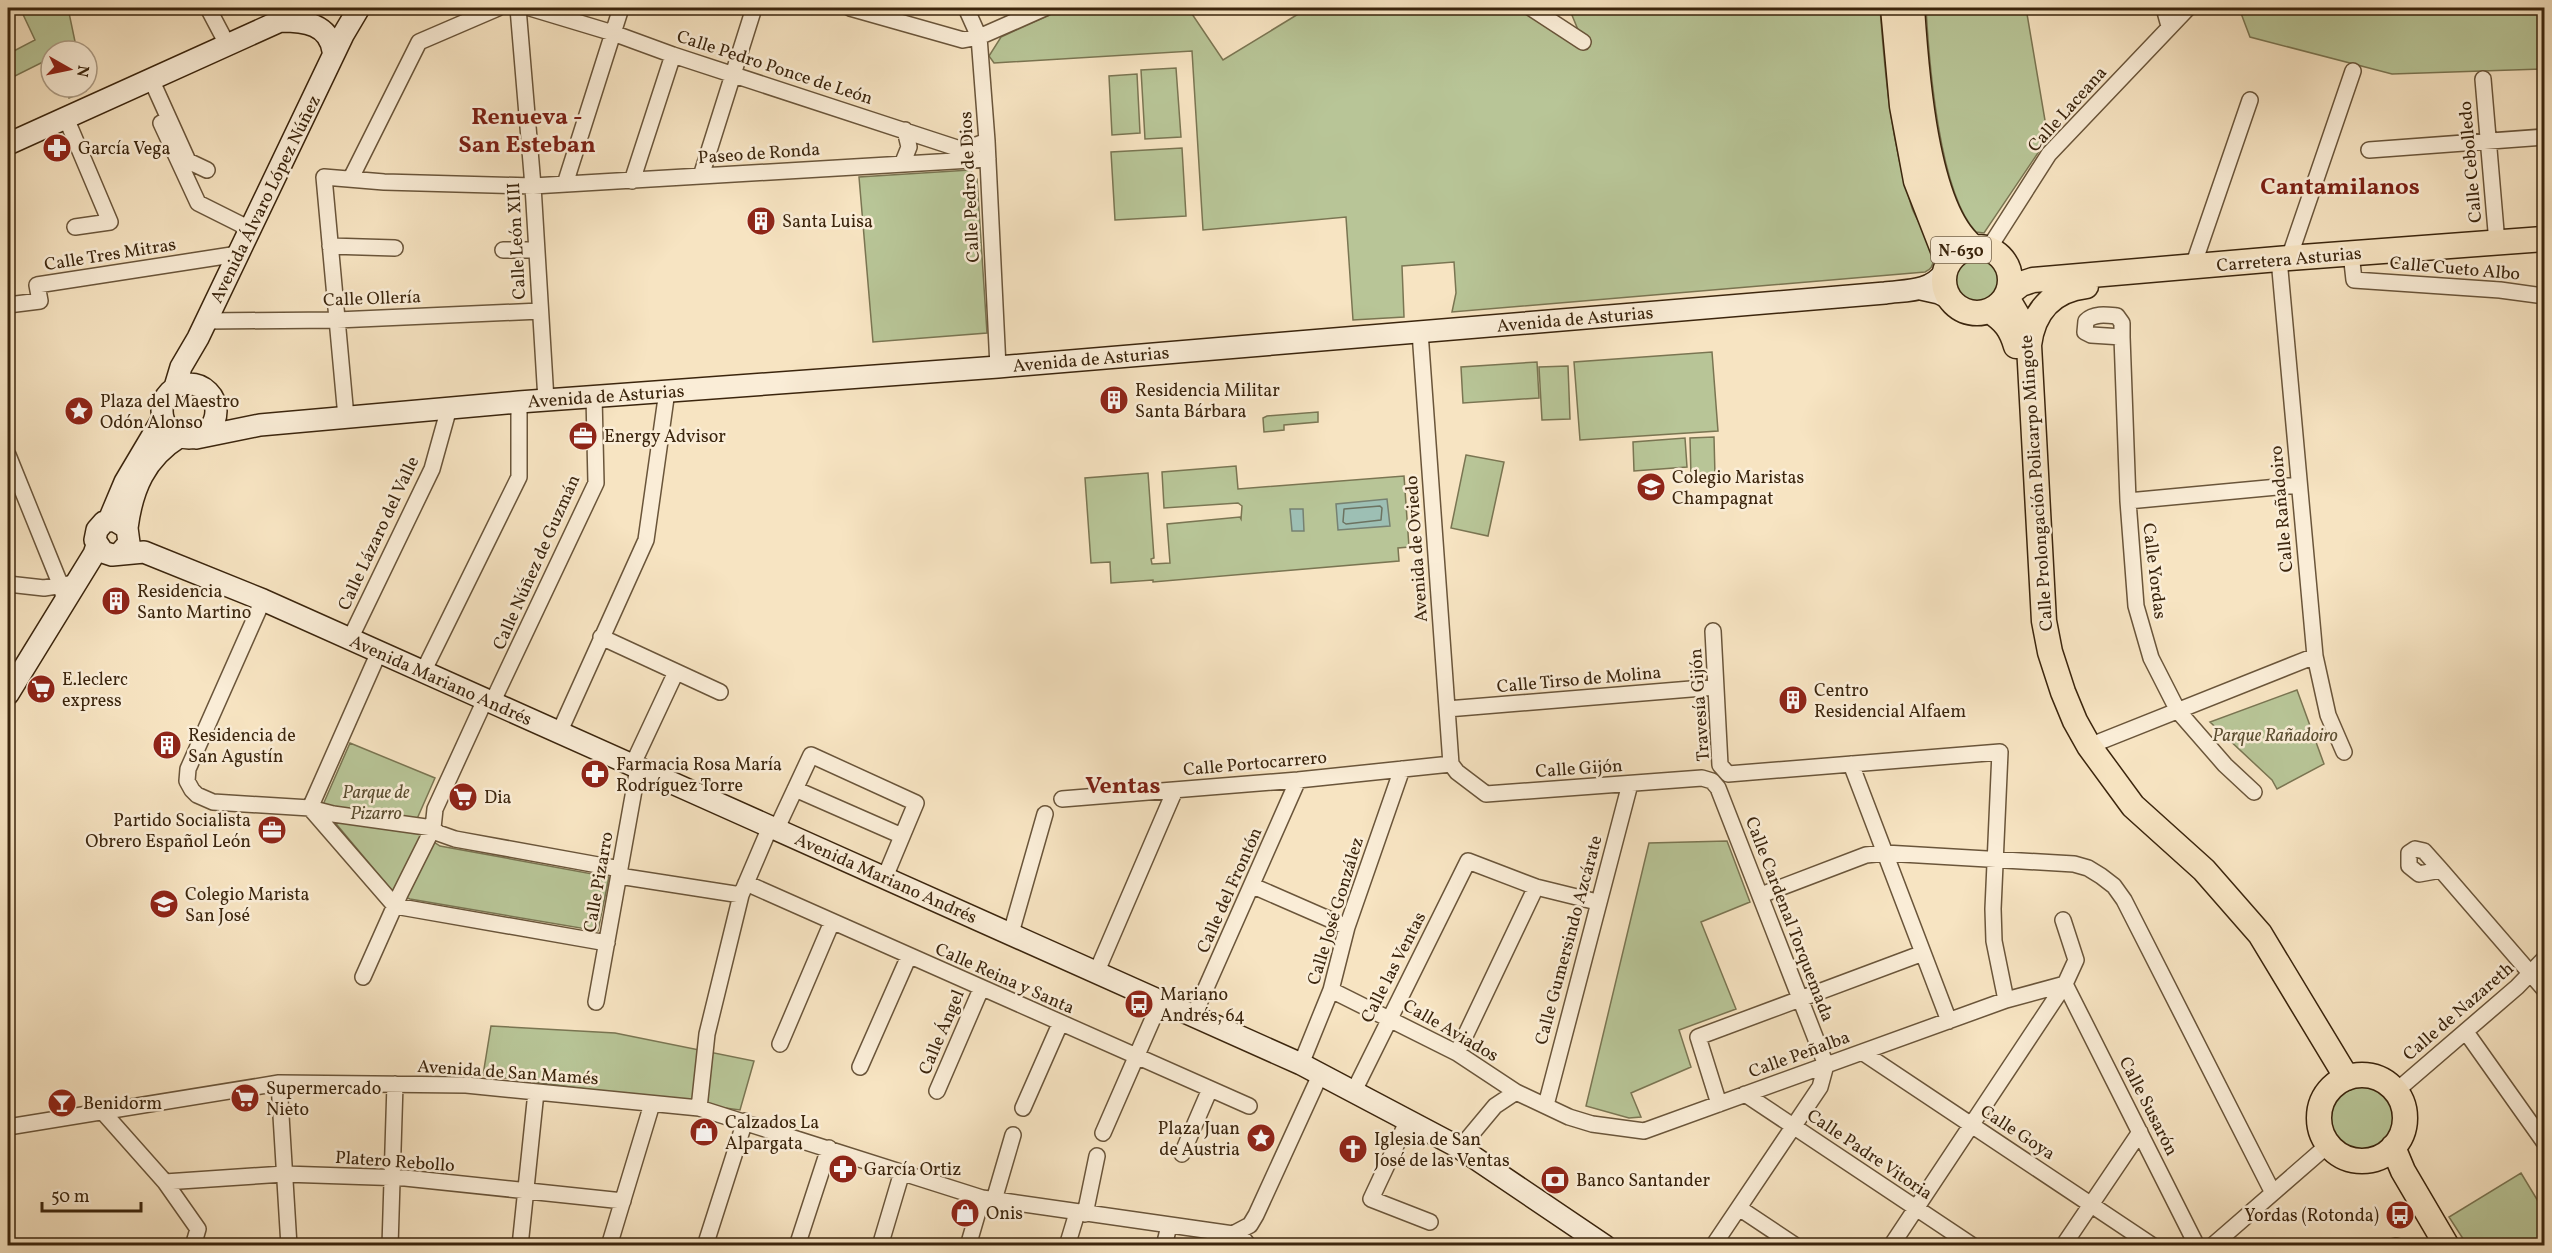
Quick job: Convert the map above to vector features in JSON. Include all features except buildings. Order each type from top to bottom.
[{"type":"main road","points":[[8,144],[309,8]]},
{"type":"main road","name":"Avenida Álvaro López Núñez","points":[[332,55],[349,8]]},
{"type":"main road","name":"Avenida Álvaro López Núñez","points":[[175,387],[182,367],[332,55],[359,8]]},
{"type":"main road","points":[[1893,8],[1902,106],[1910,153],[1916,181],[1946,268]]},
{"type":"main road","points":[[1912,8],[1922,109],[1932,164],[1952,220],[1963,239],[1980,247]]},
{"type":"main road","points":[[278,21],[309,22],[319,27],[328,36],[332,55]]},
{"type":"main road","name":"Carretera Asturias","points":[[2001,301],[2021,284],[2033,280],[2284,258],[2544,239]]},
{"type":"main road","name":"N-630","points":[[1949,298],[1944,282],[1946,268],[1962,249],[1980,247],[1997,252],[2008,267],[2018,275],[2033,280]]},
{"type":"main road","name":"N-630","points":[[2001,301],[2010,286],[2008,267]]},
{"type":"main road","name":"Avenida de Asturias","points":[[1920,289],[1938,281],[1946,268]]},
{"type":"main road","points":[[2029,345],[2031,332],[2039,312],[2063,292],[2073,288],[2141,279],[2157,270]]},
{"type":"main road","name":"Avenida de Asturias","points":[[188,437],[260,425],[519,402],[998,367],[1920,289],[1939,293],[1949,298]]},
{"type":"main road","points":[[1949,298],[1967,312],[1978,313],[2001,301]]},
{"type":"main road","name":"Calle Prolongación Policarpo Mingote","points":[[2001,301],[2026,330],[2029,345],[2044,621],[2050,652],[2075,721],[2133,806],[2204,870],[2260,934],[2341,1081]]},
{"type":"main road","name":"Calle Prolongación Policarpo Mingote","points":[[2001,301],[2004,320],[2012,331],[2016,346],[2027,595],[2037,656],[2061,724],[2075,752],[2112,803],[2144,837],[2194,880],[2220,907],[2247,941],[2341,1081]]},
{"type":"main road","name":"Avenida Álvaro López Núñez","points":[[201,386],[193,360],[202,329]]},
{"type":"main road","points":[[8,694],[72,584],[119,541],[134,491],[144,470],[160,452],[188,437],[210,429],[217,414],[214,398],[201,386],[192,384],[175,387],[164,400],[163,418],[166,426],[188,437]]},
{"type":"main road","name":"Avenida de Asturias","points":[[217,406],[233,418],[260,425]]},
{"type":"main road","points":[[119,541],[124,482],[163,418]]},
{"type":"main road","name":"Avenida Mariano Andrés","points":[[119,541],[263,600],[1321,1073],[1460,1148],[1605,1245]]},
{"type":"main road","points":[[2369,1076],[2379,1079],[2395,1092],[2401,1101],[2404,1120],[2399,1139],[2384,1153],[2363,1161],[2338,1154],[2328,1145],[2319,1120],[2321,1106],[2326,1094],[2341,1081],[2369,1076]]},
{"type":"main road","points":[[2384,1153],[2430,1245]]},
{"type":"main road","points":[[2384,1153],[2403,1171],[2447,1245]]},
{"type":"street","points":[[208,8],[227,44]]},
{"type":"street","points":[[351,178],[419,42],[498,8]]},
{"type":"street","name":"Calle León XIII","points":[[518,8],[546,400]]},
{"type":"street","name":"Calle Pedro Ponce de León","points":[[530,8],[613,33],[673,55],[963,150],[987,141]]},
{"type":"street","points":[[565,184],[621,8]]},
{"type":"street","points":[[701,176],[754,8]]},
{"type":"street","points":[[850,8],[963,40],[979,37],[1041,8]]},
{"type":"street","name":"Calle Pedro de Dios","points":[[966,8],[979,37],[987,141],[998,367]]},
{"type":"street","points":[[1531,8],[1583,42]]},
{"type":"street","points":[[2164,8],[2169,26]]},
{"type":"street","name":"Calle Laceana","points":[[1980,247],[2049,153],[2188,8]]},
{"type":"street","points":[[632,181],[673,55]]},
{"type":"street","points":[[2284,258],[2353,71]]},
{"type":"street","points":[[151,79],[188,161],[207,170]]},
{"type":"street","name":"Calle Cebolledo","points":[[2483,79],[2497,243]]},
{"type":"street","points":[[2193,266],[2250,100]]},
{"type":"street","points":[[66,118],[111,222],[75,227]]},
{"type":"street","points":[[161,123],[198,203],[250,229]]},
{"type":"street","points":[[903,162],[909,147],[905,130]]},
{"type":"street","points":[[2369,150],[2544,137]]},
{"type":"street","name":"Paseo de Ronda","points":[[330,246],[324,177],[384,182],[532,186],[903,162],[988,159]]},
{"type":"street","points":[[346,417],[330,246],[395,248]]},
{"type":"street","points":[[503,250],[536,250]]},
{"type":"street","name":"Calle Tres Mitras","points":[[8,305],[40,301],[37,285],[237,254]]},
{"type":"street","name":"Calle Cueto Albo","points":[[2350,254],[2354,280],[2500,290],[2544,296]]},
{"type":"street","name":"Calle Rañadoiro","points":[[2284,258],[2298,485],[2314,656],[2328,715],[2344,752]]},
{"type":"street","name":"Calle Ollería","points":[[202,329],[337,320],[540,311]]},
{"type":"street","name":"Avenida de Oviedo","points":[[1420,332],[1451,764]]},
{"type":"street","name":"Calle Yordas","points":[[2122,337],[2128,501],[2136,606],[2151,658],[2178,711],[2225,765],[2254,792]]},
{"type":"street","points":[[559,733],[646,540],[667,392]]},
{"type":"street","name":"Calle Núñez de Guzmán","points":[[363,977],[433,828],[435,809],[596,483],[594,396]]},
{"type":"street","points":[[423,672],[519,477],[519,402]]},
{"type":"street","name":"Calle Lázaro del Valle","points":[[350,639],[432,469],[449,408]]},
{"type":"street","points":[[8,455],[72,584],[44,588],[8,584]]},
{"type":"street","name":"Calle Yordas","points":[[2128,501],[2298,485]]},
{"type":"street","name":"Calle Reina y Santa","points":[[263,600],[188,770],[187,781],[196,795],[213,802],[310,808],[333,814],[433,828],[438,833],[455,839],[620,872],[743,889],[832,922],[1249,1106]]},
{"type":"street","name":"Travesía Gijón","points":[[1713,632],[1720,765],[1728,774],[1851,764]]},
{"type":"street","points":[[601,637],[720,692]]},
{"type":"street","points":[[379,652],[310,808],[395,906],[607,942]]},
{"type":"street","points":[[2090,746],[2314,656]]},
{"type":"street","name":"Calle Pizarro","points":[[596,1002],[620,872],[635,767],[676,672]]},
{"type":"street","name":"Calle Tirso de Molina","points":[[1447,709],[1715,687]]},
{"type":"street","points":[[1949,1021],[1851,764],[2000,752],[1994,860],[1994,941],[2006,1000]]},
{"type":"street","points":[[699,1108],[704,1051],[743,889],[811,755],[916,803],[885,877]]},
{"type":"street","name":"Calle Portocarrero","points":[[1062,799],[1298,780],[1451,764]]},
{"type":"street","name":"Calle Gijón","points":[[1451,764],[1457,772],[1486,794],[1702,778],[1712,781],[1718,788]]},
{"type":"street","name":"Calle José González","points":[[1301,1064],[1331,990],[1347,927],[1402,769]]},
{"type":"street","name":"Calle del Frontón","points":[[1194,1015],[1298,780]]},
{"type":"street","name":"Calle Gumersindo Azcárate","points":[[1546,1105],[1597,902],[1630,784]]},
{"type":"street","name":"Calle Cardenal Torquemada","points":[[1718,788],[1826,1065]]},
{"type":"street","points":[[795,789],[902,836]]},
{"type":"street","points":[[1097,971],[1175,790]]},
{"type":"street","points":[[1011,933],[1045,814]]},
{"type":"street","points":[[1761,895],[1866,855],[1885,853],[2074,864],[2088,868],[2114,886],[2124,900],[2273,1193]]},
{"type":"street","name":"Calle las Ventas","points":[[1354,1091],[1468,861],[1536,887]]},
{"type":"street","points":[[2441,870],[2544,989]]},
{"type":"street","points":[[1252,886],[1347,927]]},
{"type":"street","points":[[1456,1053],[1536,887],[1597,902]]},
{"type":"street","points":[[1891,1245],[2065,984],[2076,960],[2063,920]]},
{"type":"street","points":[[780,1044],[832,922]]},
{"type":"street","points":[[1719,1104],[1698,1037],[1923,954]]},
{"type":"street","points":[[860,1066],[909,956]]},
{"type":"street","name":"Calle de Nazareth","points":[[2395,1092],[2466,1032],[2544,959]]},
{"type":"street","name":"Calle Peñalba","points":[[1546,1105],[1569,1117],[1592,1124],[1644,1131],[2006,1000],[2065,984]]},
{"type":"street","name":"Calle Susarón","points":[[2065,984],[2197,1245]]},
{"type":"street","name":"Calle Ángel","points":[[937,1091],[981,988]]},
{"type":"street","name":"Calle Aviados","points":[[1331,990],[1389,1017],[1456,1053],[1516,1092],[1546,1105]]},
{"type":"street","points":[[1103,1133],[1161,1000]]},
{"type":"street","points":[[1023,1108],[1060,1024]]},
{"type":"street","points":[[2466,1032],[2544,1142]]},
{"type":"street","name":"Calle Goya","points":[[1862,1052],[2153,1245]]},
{"type":"street","points":[[1713,1245],[1820,1087],[1826,1065]]},
{"type":"street","points":[[1233,1234],[1242,1237],[1251,1245],[1279,1163],[1321,1073]]},
{"type":"street","points":[[279,1083],[289,1245]]},
{"type":"street","name":"Avenida de San Mamés","points":[[8,1127],[279,1083],[457,1084],[699,1108],[988,1199],[1233,1234]]},
{"type":"street","points":[[390,1245],[395,1084]]},
{"type":"street","points":[[1182,1154],[1210,1089]]},
{"type":"street","points":[[520,1245],[536,1092]]},
{"type":"street","points":[[1460,1148],[1495,1106],[1516,1092]]},
{"type":"street","name":"Calle Padre Vitoria","points":[[1745,1094],[1973,1245]]},
{"type":"street","points":[[609,1245],[652,1104]]},
{"type":"street","points":[[102,1111],[165,1182],[198,1229],[193,1245]]},
{"type":"street","points":[[1408,1120],[1371,1199],[1430,1222]]},
{"type":"street","points":[[705,1245],[744,1121]]},
{"type":"street","points":[[2063,1245],[2140,1132]]},
{"type":"street","points":[[968,1245],[1012,1135]]},
{"type":"street","points":[[2212,1245],[2328,1145]]},
{"type":"street","points":[[797,1245],[829,1148]]},
{"type":"street","points":[[1067,1245],[1081,1214],[1097,1156]]},
{"type":"street","points":[[880,1245],[902,1172]]},
{"type":"street","name":"Platero Rebollo","points":[[165,1182],[285,1174],[393,1178],[623,1201]]},
{"type":"street","points":[[1233,1234],[1250,1225],[1265,1199]]},
{"type":"street","points":[[1739,1208],[1796,1245]]},
{"type":"street","points":[[1164,1245],[1169,1226]]},
{"type":"green space","points":[[20,8],[68,8],[74,39],[39,39],[39,64],[13,77],[8,66],[8,54],[35,40]]},
{"type":"green space","points":[[1065,8],[1188,8],[1223,60],[1308,8],[1452,8],[1454,10],[1531,8],[1581,37],[1569,8],[1880,8],[1894,134],[1912,208],[1932,252],[1931,267],[1925,272],[1452,312],[1456,293],[1454,262],[1402,266],[1404,317],[1353,320],[1346,217],[1203,230],[1192,51],[994,63],[989,56],[1001,37]]},
{"type":"green space","points":[[1926,8],[2026,8],[2048,138],[1984,233],[1976,232],[1963,213],[1945,158],[1933,92]]},
{"type":"green space","points":[[2239,8],[2544,8],[2544,69],[2392,74],[2250,37]]},
{"type":"green space","points":[[1176,68],[1181,137],[1145,139],[1141,70]]},
{"type":"green space","points":[[1137,74],[1140,133],[1112,135],[1109,76]]},
{"type":"green space","points":[[1182,148],[1186,216],[1115,220],[1111,152]]},
{"type":"green space","points":[[970,170],[977,179],[987,333],[873,342],[859,177]]},
{"type":"green space","points":[[1978,256],[1994,263],[2001,279],[1994,295],[1978,302],[1962,295],[1955,279],[1962,263]]},
{"type":"green space","points":[[1712,352],[1718,431],[1580,440],[1574,362]]},
{"type":"green space","points":[[1537,362],[1539,398],[1463,403],[1461,367]]},
{"type":"green space","points":[[1568,366],[1570,419],[1542,420],[1539,367]]},
{"type":"green space","points":[[1318,412],[1318,422],[1284,425],[1284,430],[1264,432],[1263,418],[1267,416]]},
{"type":"green space","points":[[1714,437],[1715,476],[1691,477],[1690,438]]},
{"type":"green space","points":[[1685,438],[1687,467],[1634,471],[1633,442]]},
{"type":"green space","points":[[1466,455],[1504,462],[1488,536],[1451,528]]},
{"type":"green space","points":[[1236,466],[1238,489],[1404,476],[1409,547],[1398,548],[1399,561],[1153,582],[1153,580],[1111,583],[1110,562],[1091,563],[1085,478],[1148,473],[1154,558],[1151,559],[1152,564],[1170,563],[1167,524],[1240,517],[1241,519],[1242,506],[1238,503],[1164,508],[1162,472]]},
{"type":"green space","name":"Parque Rañadoiro","points":[[2297,690],[2324,764],[2277,789],[2272,780],[2210,722]]},
{"type":"green space","name":"Parque de Pizarro","points":[[350,743],[435,778],[413,828],[440,846],[609,877],[598,931],[410,899],[394,893],[322,807]]},
{"type":"green space","points":[[1727,841],[1750,902],[1701,922],[1736,1009],[1679,1030],[1691,1067],[1631,1093],[1641,1117],[1629,1118],[1586,1106],[1649,843]]},
{"type":"green space","points":[[491,1026],[615,1033],[754,1061],[740,1110],[483,1075]]},
{"type":"green space","points":[[2362,1087],[2374,1089],[2385,1096],[2392,1107],[2394,1119],[2392,1131],[2385,1142],[2374,1149],[2362,1151],[2350,1149],[2339,1142],[2332,1131],[2330,1119],[2332,1107],[2339,1096],[2350,1089]]},
{"type":"green space","points":[[2521,1173],[2544,1211],[2544,1245],[2467,1245],[2449,1217]]},
{"type":"water","points":[[1387,499],[1390,526],[1338,530],[1336,504]]},
{"type":"water","points":[[1290,509],[1303,509],[1304,531],[1292,531]]},
{"type":"place","name":"García Vega","points":[[57,148]]},
{"type":"place","name":"Santa Luisa","points":[[761,221]]},
{"type":"place","name":"Residencia Militar Santa Bárbara","points":[[1114,400]]},
{"type":"place","name":"Plaza del Maestro Odón Alonso","points":[[79,411]]},
{"type":"place","name":"Energy Advisor","points":[[583,436]]},
{"type":"place","name":"Colegio Maristas Champagnat","points":[[1651,487]]},
{"type":"place","name":"Residencia Santo Martino","points":[[116,601]]},
{"type":"place","name":"E.leclerc express","points":[[41,689]]},
{"type":"place","name":"Centro Residencial Alfaem","points":[[1793,700]]},
{"type":"place","name":"Residencia de San Agustín","points":[[167,745]]},
{"type":"place","name":"Farmacia Rosa María Rodríguez Torre","points":[[595,774]]},
{"type":"place","name":"Dia","points":[[463,797]]},
{"type":"place","name":"Partido Socialista Obrero Español León","points":[[272,830]]},
{"type":"place","name":"Colegio Marista San José","points":[[164,904]]},
{"type":"place","name":"Mariano Andrés, 64","points":[[1139,1004]]},
{"type":"place","name":"Supermercado Nieto","points":[[245,1098]]},
{"type":"place","name":"Benidorm","points":[[62,1103]]},
{"type":"place","name":"Calzados La Alpargata","points":[[704,1132]]},
{"type":"place","name":"Plaza Juan de Austria","points":[[1261,1138]]},
{"type":"place","name":"Iglesia de San José de las Ventas","points":[[1353,1149]]},
{"type":"place","name":"García Ortiz","points":[[843,1169]]},
{"type":"place","name":"Banco Santander","points":[[1555,1180]]},
{"type":"place","name":"Onis","points":[[965,1213]]},
{"type":"place","name":"Yordas (Rotonda)","points":[[2400,1215]]},
{"type":"district","name":"Renueva - San Esteban","points":[[527,130]]},
{"type":"district","name":"Cantamilanos","points":[[2340,186]]},
{"type":"district","name":"Ventas","points":[[1123,785]]}]
